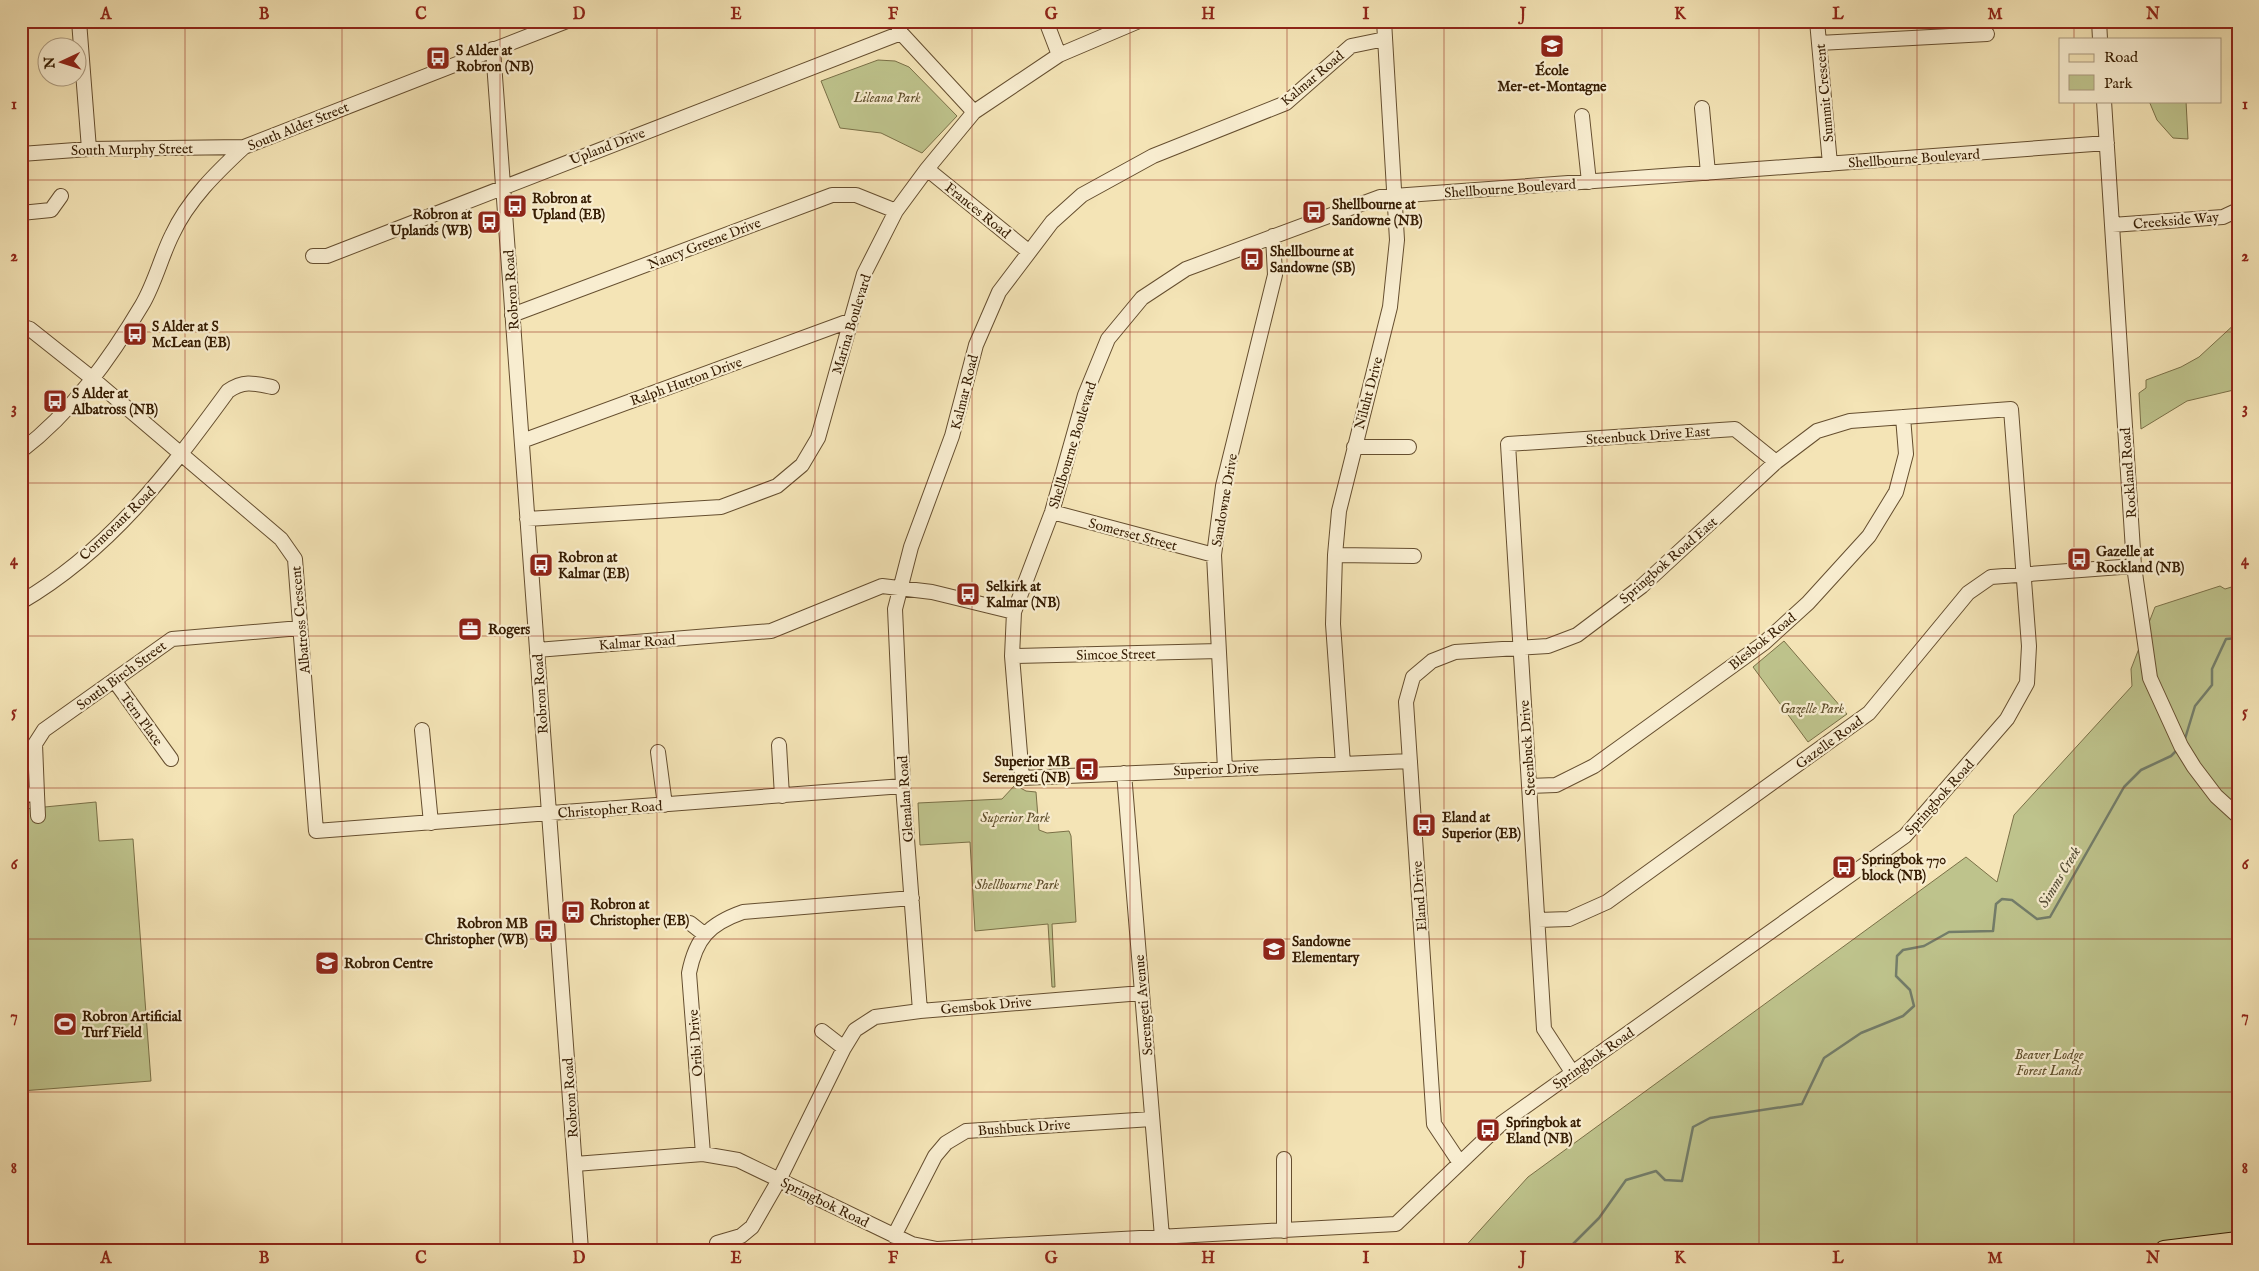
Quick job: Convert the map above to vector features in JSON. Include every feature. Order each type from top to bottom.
[{"type":"main road","points":[[2164,1250],[2238,1241]]},
{"type":"street","points":[[79,21],[89,149]]},
{"type":"street","name":"South Alder Street","points":[[21,451],[44,434],[93,379],[143,303],[173,233],[209,180],[244,147],[567,21]]},
{"type":"street","points":[[1046,21],[1059,55]]},
{"type":"street","name":"Marina Boulevard","points":[[527,519],[720,507],[777,486],[802,465],[818,438],[864,274],[896,211],[927,169],[974,112],[1059,55],[1139,21]]},
{"type":"street","name":"Niluht Drive","points":[[1343,764],[1333,624],[1335,555],[1339,511],[1390,308],[1397,240],[1384,21]]},
{"type":"street","name":"Summit Crescent","points":[[1817,21],[1830,164]]},
{"type":"street","points":[[2099,21],[2100,38]]},
{"type":"street","points":[[898,27],[974,112]]},
{"type":"street","name":"Upland Drive","points":[[313,256],[327,256],[898,27]]},
{"type":"street","points":[[1819,43],[1987,34]]},
{"type":"street","name":"Kalmar Road","points":[[537,650],[771,631],[882,586],[900,588],[911,547],[952,436],[976,345],[999,292],[1028,251],[1052,222],[1082,195],[1153,156],[1286,103],[1351,46],[1385,39]]},
{"type":"street","name":"Robron Road","points":[[493,49],[581,1250]]},
{"type":"street","name":"Rockland Road","points":[[2104,102],[2134,566],[2150,678],[2181,746],[2194,767],[2216,796],[2238,816]]},
{"type":"street","points":[[1702,108],[1708,173]]},
{"type":"street","points":[[1582,116],[1589,182]]},
{"type":"street","name":"Shellbourne Boulevard","points":[[1022,778],[1012,656],[1014,612],[1052,512],[1085,395],[1108,338],[1142,298],[1186,269],[1380,197],[2107,143]]},
{"type":"street","name":"South Murphy Street","points":[[21,154],[89,149],[244,147]]},
{"type":"street","name":"Frances Road","points":[[927,169],[1028,251]]},
{"type":"street","name":"Nancy Greene Drive","points":[[512,315],[832,195],[856,195],[896,211]]},
{"type":"street","points":[[21,213],[50,210],[61,196]]},
{"type":"street","name":"Creekside Way","points":[[2112,225],[2222,217],[2238,210]]},
{"type":"street","name":"Sandowne Drive","points":[[1225,769],[1214,555],[1223,486],[1275,275],[1273,236]]},
{"type":"street","name":"Ralph Hutton Drive","points":[[522,441],[850,320]]},
{"type":"street","name":"Albatross Crescent","points":[[21,326],[30,329],[93,379],[282,539],[295,559],[316,831]]},
{"type":"street","name":"Cormorant Road","points":[[21,602],[94,550],[146,499],[228,391],[239,384],[272,387]]},
{"type":"street","name":"Springbok Road","points":[[575,1164],[703,1154],[738,1160],[894,1236],[912,1244],[937,1249],[1396,1224],[1502,1123],[1905,836],[2007,719],[2027,682],[2029,646],[2011,410],[1850,421],[1817,431],[1776,462]]},
{"type":"street","name":"Blesbok Road","points":[[1529,786],[1556,785],[1594,766],[1764,643],[1808,603],[1869,536],[1896,492],[1906,454],[1903,417]]},
{"type":"street","name":"Steenbuck Drive East","points":[[1508,444],[1735,429],[1776,462]]},
{"type":"street","name":"Steenbuck Drive","points":[[1508,444],[1544,1028],[1572,1072]]},
{"type":"street","points":[[1354,447],[1408,447]]},
{"type":"street","name":"Springbok Road East","points":[[1521,649],[1548,646],[1577,635],[1642,586],[1776,462]]},
{"type":"street","name":"Somerset Street","points":[[1052,512],[1214,555]]},
{"type":"street","points":[[1335,555],[1414,556]]},
{"type":"street","name":"Gazelle Road","points":[[1538,920],[1569,919],[1607,902],[1869,713],[1968,593],[1991,577],[2134,566]]},
{"type":"street","points":[[900,588],[932,592],[1014,612]]},
{"type":"street","name":"Glenalan Road","points":[[900,588],[895,609],[903,786],[920,1011]]},
{"type":"street","name":"South Birch Street","points":[[38,816],[35,744],[44,730],[172,639],[300,628]]},
{"type":"street","name":"Eland Drive","points":[[1460,1163],[1434,1124],[1406,702],[1413,677],[1432,661],[1455,652],[1521,649]]},
{"type":"street","name":"Simcoe Street","points":[[1012,656],[1219,651]]},
{"type":"street","name":"Tern Place","points":[[114,680],[171,759]]},
{"type":"street","points":[[422,730],[432,824]]},
{"type":"street","points":[[779,745],[782,796]]},
{"type":"street","points":[[658,752],[665,805]]},
{"type":"street","name":"Superior Drive","points":[[1022,778],[1410,761]]},
{"type":"street","name":"Serengeti Avenue","points":[[1124,773],[1162,1237]]},
{"type":"street","name":"Christopher Road","points":[[316,831],[432,824],[903,786]]},
{"type":"street","points":[[21,795],[38,794]]},
{"type":"street","name":"Oribi Drive","points":[[703,1154],[690,973],[693,952],[704,934],[723,919],[743,912],[912,898]]},
{"type":"street","points":[[690,923],[704,934]]},
{"type":"street","name":"Gemsbok Drive","points":[[717,1243],[741,1236],[752,1227],[779,1180],[844,1048],[855,1030],[875,1017],[920,1011],[1142,993]]},
{"type":"street","points":[[822,1031],[844,1048]]},
{"type":"street","name":"Bushbuck Drive","points":[[894,1236],[935,1156],[946,1143],[966,1132],[1152,1119]]},
{"type":"street","points":[[1284,1159],[1284,1231]]},
{"type":"green space","name":"Lileana Park","points":[[878,60],[895,61],[909,67],[957,116],[922,153],[881,133],[840,128],[821,81]]},
{"type":"green space","points":[[2149,102],[2186,102],[2188,139],[2173,138],[2157,120]]},
{"type":"green space","points":[[2238,321],[2238,389],[2187,401],[2141,429],[2139,393],[2146,388],[2146,380],[2181,367],[2199,357]]},
{"type":"green space","name":"Beaver Lodge Forest Lands","points":[[2238,585],[2238,1250],[1462,1250],[1528,1177],[1966,857],[1997,882],[2014,815],[2132,686],[2131,669],[2155,607],[2220,586],[2225,589]]},
{"type":"green space","name":"Gazelle Park","points":[[1784,641],[1847,714],[1808,742],[1753,667]]},
{"type":"green space","name":"Shellbourne Park","points":[[1015,785],[1026,791],[1036,792],[1039,830],[1047,833],[1069,831],[1071,836],[1076,922],[1052,924],[1055,987],[1052,987],[1048,924],[975,931],[970,842],[920,845],[918,803],[1002,799]]},
{"type":"green space","points":[[96,802],[99,841],[133,839],[151,1081],[21,1091],[21,851],[27,850],[24,809]]},
{"type":"waterway","name":"Simms Creek","points":[[2184,742],[2195,706],[2212,685],[2212,669],[2226,639],[2238,638]]},
{"type":"waterway","name":"Simms Creek","points":[[1567,1250],[1599,1218],[1626,1180],[1656,1171],[1665,1180],[1682,1181],[1693,1127],[1710,1118],[1802,1104],[1824,1058],[1861,1033],[1903,1016],[1914,1006],[1910,990],[1896,976],[1897,956],[1903,950],[1924,946],[1949,932],[1993,931],[1996,904],[2002,899],[2012,900],[2037,919],[2050,917],[2124,787],[2141,770],[2171,756],[2177,750]]},
{"type":"place","name":"École Mer-et-Montagne","points":[[1552,46]]},
{"type":"place","name":"S Alder at Robron (NB)","points":[[438,58]]},
{"type":"place","name":"Robron at Upland (EB)","points":[[515,206]]},
{"type":"place","name":"Shellbourne at Sandowne (NB)","points":[[1314,212]]},
{"type":"place","name":"Robron at Uplands (WB)","points":[[489,222]]},
{"type":"place","name":"Shellbourne at Sandowne (SB)","points":[[1252,259]]},
{"type":"place","name":"S Alder at S McLean (EB)","points":[[135,334]]},
{"type":"place","name":"S Alder at Albatross (NB)","points":[[55,401]]},
{"type":"place","name":"Gazelle at Rockland (NB)","points":[[2079,559]]},
{"type":"place","name":"Robron at Kalmar (EB)","points":[[541,565]]},
{"type":"place","name":"Selkirk at Kalmar (NB)","points":[[968,594]]},
{"type":"place","name":"Rogers","points":[[470,629]]},
{"type":"place","name":"Superior MB Serengeti (NB)","points":[[1087,769]]},
{"type":"place","name":"Eland at Superior (EB)","points":[[1424,825]]},
{"type":"place","name":"Springbok 770 block (NB)","points":[[1844,867]]},
{"type":"place","name":"Robron at Christopher (EB)","points":[[573,912]]},
{"type":"place","name":"Robron MB Christopher (WB)","points":[[546,931]]},
{"type":"place","name":"Sandowne Elementary","points":[[1274,949]]},
{"type":"place","name":"Robron Centre","points":[[327,963]]},
{"type":"place","name":"Robron Artificial Turf Field","points":[[65,1024]]},
{"type":"place","name":"Springbok at Eland (NB)","points":[[1488,1130]]},
{"type":"park label","name":"Superior Park","points":[[1015,817]]}]
